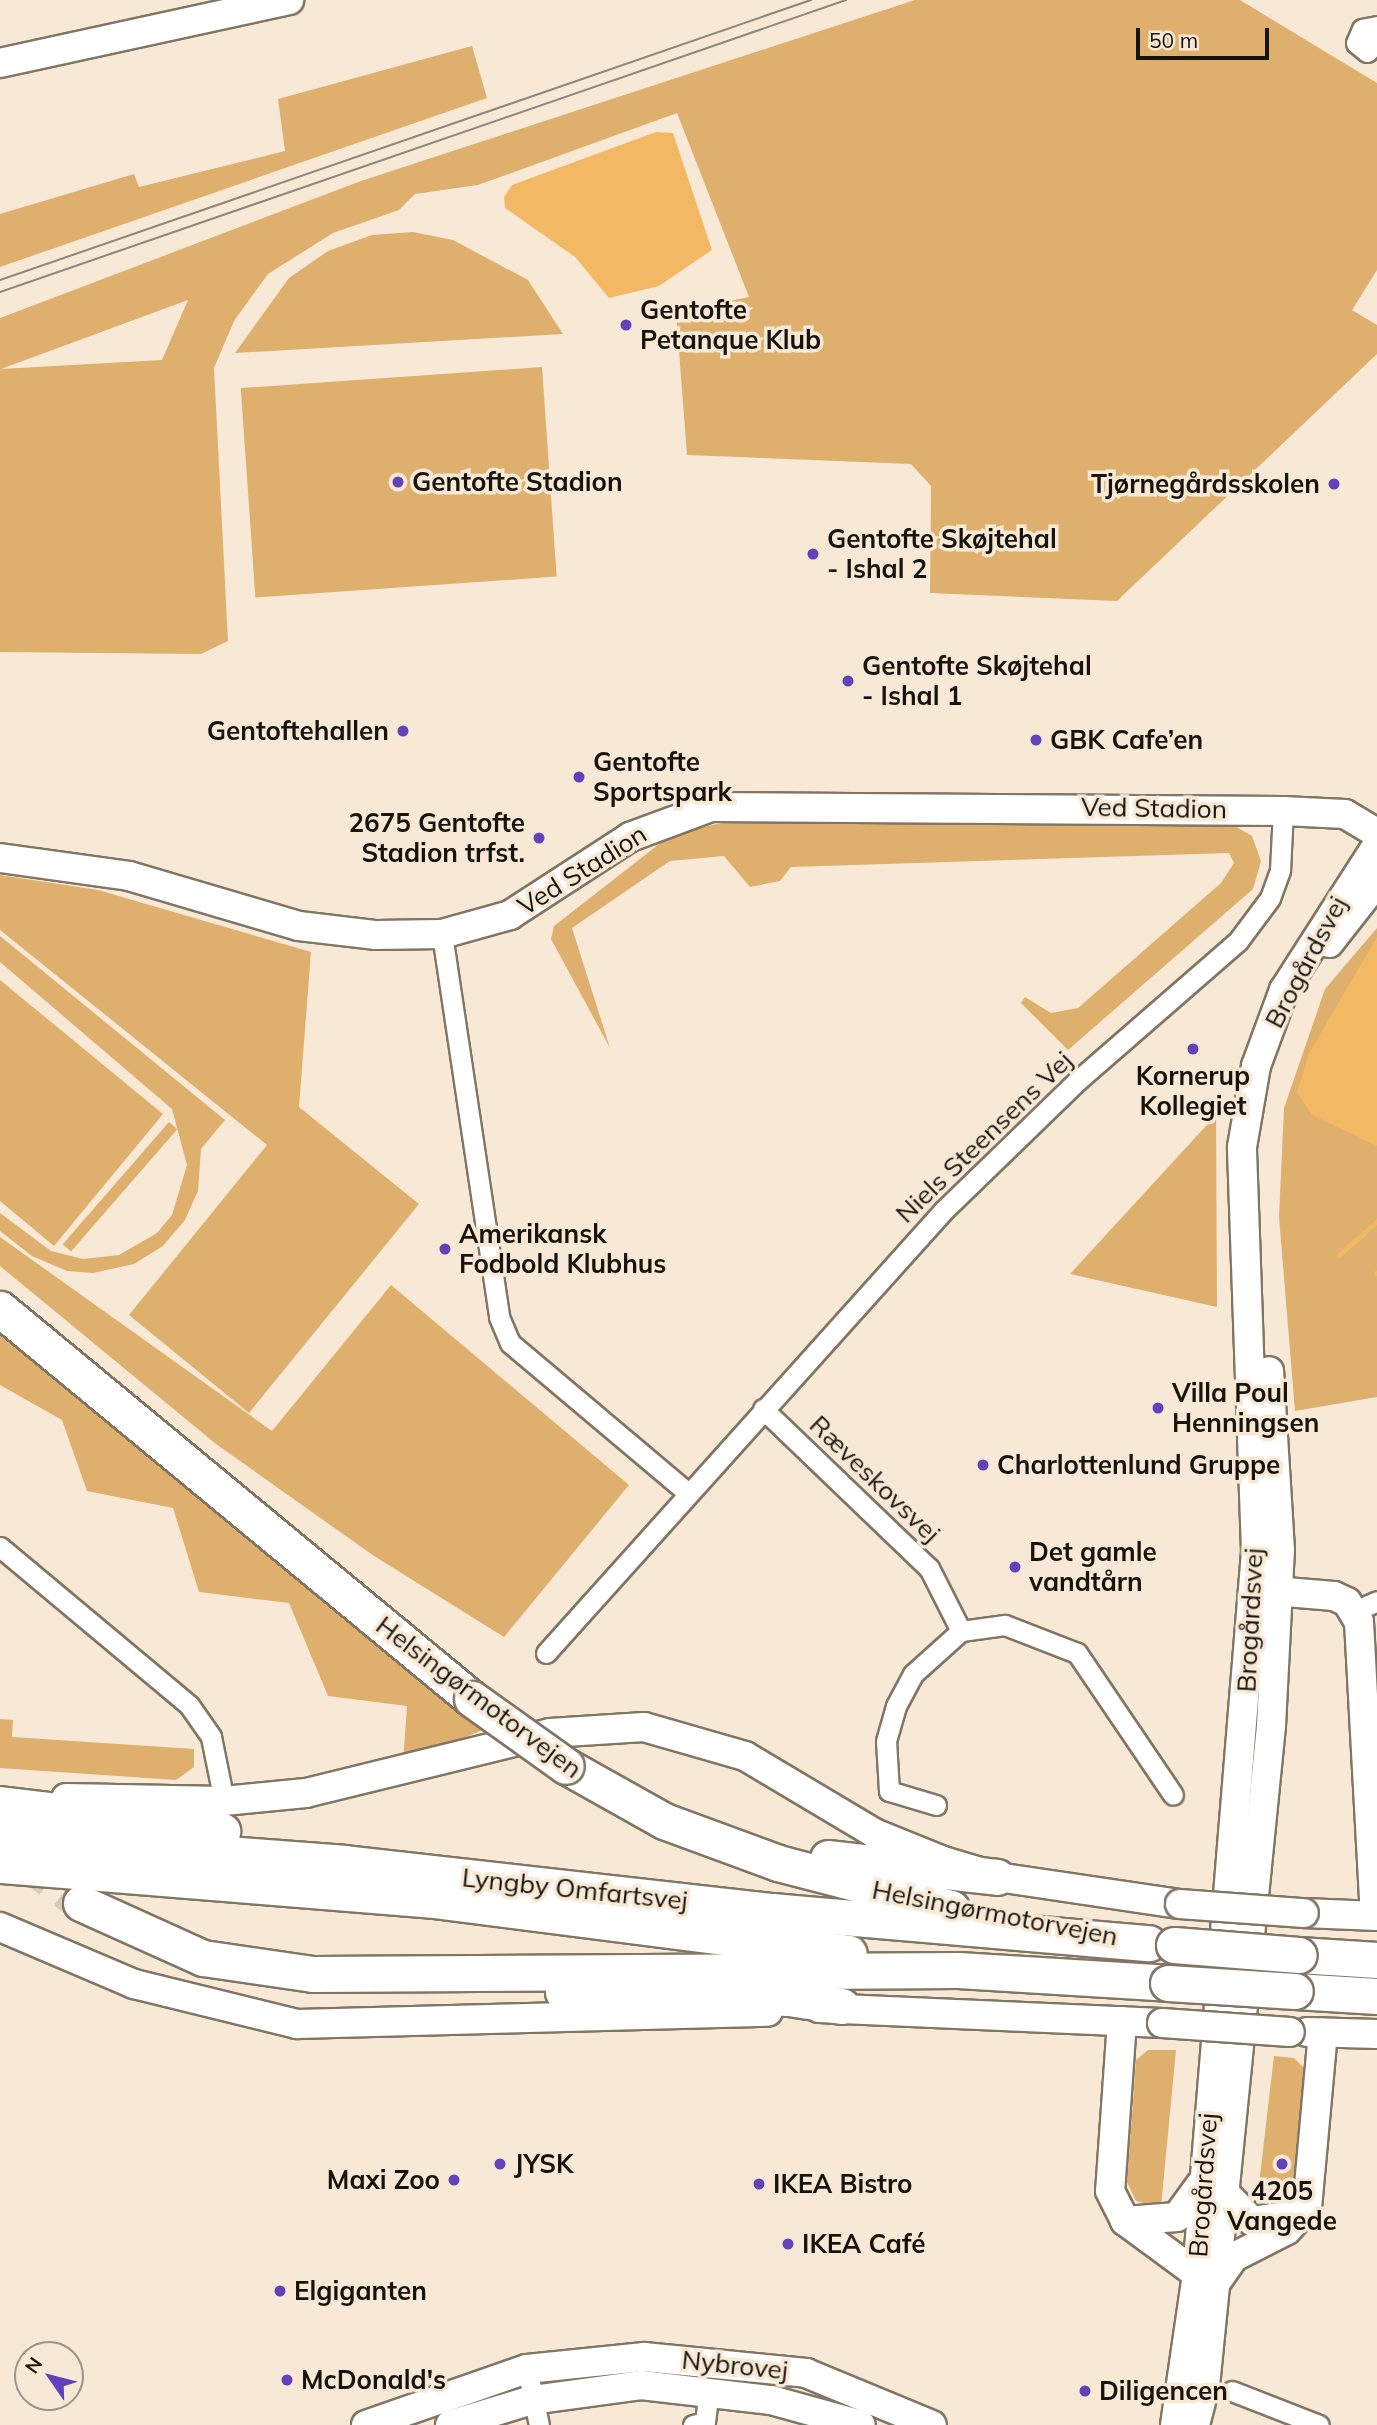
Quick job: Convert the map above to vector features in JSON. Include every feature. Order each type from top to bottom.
[{"type":"highway","name":"Helsingørmotorvejen","points":[[0,1309],[472,1699],[566,1766],[664,1821],[880,1892],[1162,1944],[1377,1960]]},
{"type":"highway","points":[[0,1804],[754,1896],[772,1911]]},
{"type":"highway","points":[[664,1821],[801,1854],[997,1877]]},
{"type":"highway","name":"Lyngby Omfartsvej","points":[[0,1838],[343,1863],[772,1911],[1162,1944]]},
{"type":"highway","name":"Lyngby Omfartsvej","points":[[0,1866],[181,1877],[695,1930],[958,1970]]},
{"type":"highway","points":[[0,1880],[75,1885],[181,1877]]},
{"type":"highway","name":"Helsingørmotorvejen","points":[[82,1903],[203,1958],[313,1974],[958,1970],[1377,1996]]},
{"type":"highway","points":[[313,1974],[348,1985],[789,1998],[841,2006]]},
{"type":"street","points":[[0,63],[289,0]]},
{"type":"street","name":"Ved Stadion","points":[[0,858],[128,876],[299,926],[376,936],[442,934],[510,915],[630,837],[711,807],[1283,811],[1345,814],[1377,833]]},
{"type":"street","name":"Niels Steensens Vej","points":[[546,1653],[687,1492],[972,1181],[1238,941],[1270,898],[1280,870],[1283,811]]},
{"type":"street","name":"Brogårdsvej","points":[[1195,2425],[1205,2386],[1206,2279],[1252,1589],[1242,1147],[1248,1102],[1284,990],[1377,845]]},
{"type":"street","name":"Brogårdsvej","points":[[1212,2187],[1280,1592],[1257,1148],[1270,1070],[1297,996],[1313,964],[1377,882]]},
{"type":"street","points":[[442,934],[499,1317],[510,1343],[687,1492]]},
{"type":"street","name":"Ræveskovsvej","points":[[763,1409],[929,1568],[961,1631]]},
{"type":"street","points":[[0,1547],[189,1705],[211,1737],[224,1801]]},
{"type":"street","points":[[0,1795],[224,1801],[376,1780],[550,1733],[644,1727],[745,1756],[874,1833],[997,1877],[1180,1904],[1376,1916],[1366,1606],[1334,1596],[1252,1589]]},
{"type":"street","points":[[936,1805],[889,1791],[886,1741],[913,1674],[961,1631],[1016,1626],[1077,1653],[1173,1795]]},
{"type":"street","points":[[0,1927],[134,1984],[296,2024],[612,2019],[841,2006],[1377,2035]]},
{"type":"street","points":[[1122,2021],[1110,2191],[1125,2221],[1206,2279],[1234,2257],[1287,2231],[1307,2208],[1323,2033]]},
{"type":"street","points":[[1125,2221],[1177,2217],[1212,2187],[1240,2215],[1262,2223],[1307,2208]]},
{"type":"street","name":"Brogårdsvej","points":[[1175,2425],[1206,2279]]},
{"type":"street","points":[[709,2359],[709,2389]]},
{"type":"street","name":"Nybrovej","points":[[366,2425],[613,2360],[709,2359],[806,2373],[923,2423]]},
{"type":"street","points":[[420,2425],[517,2384]]},
{"type":"street","name":"Nybrovej","points":[[450,2425],[517,2384],[641,2385],[709,2389],[861,2425]]},
{"type":"street","name":"Nybrovej","points":[[693,2425],[705,2422],[709,2389]]},
{"type":"street","points":[[1232,2392],[1319,2425]]},
{"type":"shaded area","points":[[915,0],[1240,0],[1377,83],[1377,270],[1352,310],[1377,325],[1377,354],[1117,601],[930,593],[931,486],[911,464],[687,455],[676,312],[749,297],[677,113],[478,185],[415,194],[399,210],[333,233],[268,274],[234,321],[214,368],[228,641],[201,654],[0,652],[0,318],[361,181]],"holes":[[[188,300],[162,360],[1,369]]]},
{"type":"shaded area","points":[[472,46],[487,98],[0,267],[0,214],[134,174],[139,187],[285,151],[278,99]]},
{"type":"shaded area","points":[[656,132],[673,133],[712,250],[659,286],[609,298],[575,257],[505,208],[504,197],[512,185]]},
{"type":"shaded area","points":[[413,232],[453,240],[528,280],[563,334],[235,353],[289,278],[328,251],[372,235]]},
{"type":"shaded area","name":"Gentofte Stadion","points":[[542,367],[557,576],[255,598],[241,388]]},
{"type":"shaded area","points":[[749,817],[1226,821],[1252,836],[1261,861],[1253,889],[1068,1050],[1021,1003],[1025,997],[1051,1013],[1078,1008],[1221,883],[1234,863],[1229,853],[791,867],[780,881],[750,887],[724,856],[670,861],[572,928],[610,1048],[551,939],[554,926],[672,834]]},
{"type":"shaded area","points":[[0,875],[98,890],[311,952],[299,1107],[419,1204],[249,1413],[129,1315],[267,1145],[0,930]]},
{"type":"shaded area","points":[[1377,928],[1377,1397],[1295,1411],[1279,1217],[1284,1108],[1325,989]]},
{"type":"shaded area","points":[[0,936],[225,1120],[201,1149],[198,1191],[185,1220],[163,1246],[134,1264],[93,1273],[67,1271],[32,1256],[0,1231],[0,1213],[51,1251],[83,1259],[119,1255],[157,1233],[172,1215],[187,1165],[172,1109],[0,962]]},
{"type":"shaded area","points":[[1377,937],[1377,1146],[1312,1115],[1297,1092],[1309,1053]]},
{"type":"shaded area","points":[[0,980],[163,1114],[54,1246],[0,1201]]},
{"type":"shaded area","points":[[1216,1115],[1217,1307],[1070,1274]]},
{"type":"shaded area","points":[[169,1122],[177,1129],[71,1251],[63,1244]]},
{"type":"shaded area","points":[[0,1237],[272,1431],[391,1285],[629,1485],[504,1637],[374,1556],[216,1444],[0,1266]]},
{"type":"shaded area","points":[[0,1322],[487,1728],[403,1764],[407,1706],[328,1696],[289,1603],[199,1592],[173,1508],[87,1491],[62,1420],[0,1385]]},
{"type":"shaded area","points":[[0,1719],[13,1720],[12,1737],[194,1749],[194,1767],[176,1780],[0,1768]]},
{"type":"shaded area","points":[[1148,2050],[1176,2050],[1161,2207],[1136,2201],[1127,2182],[1136,2060]]},
{"type":"shaded area","points":[[1274,2056],[1294,2058],[1304,2068],[1296,2187],[1277,2207],[1257,2201]]},
{"type":"waterway","points":[[1339,1255],[1377,1221]]},
{"type":"tunnel","points":[[22,1859],[81,1903]]},
{"type":"tram line","points":[[0,280],[811,0]]},
{"type":"tram line","points":[[0,292],[846,0]]},
{"type":"place","name":"Gentofte Petanque Klub","points":[[626,325]]},
{"type":"place","name":"Gentofte Stadion","points":[[398,482]]},
{"type":"place","name":"Tjørnegårdsskolen","points":[[1334,484]]},
{"type":"place","name":"Gentofte Skøjtehal - Ishal 2","points":[[813,554]]},
{"type":"place","name":"Gentofte Skøjtehal - Ishal 1","points":[[848,681]]},
{"type":"place","name":"Gentoftehallen","points":[[403,731]]},
{"type":"place","name":"GBK Cafe’en","points":[[1036,740]]},
{"type":"place","name":"Gentofte Sportspark","points":[[579,777]]},
{"type":"place","name":"2675 Gentofte Stadion trfst.","points":[[539,838]]},
{"type":"place","name":"Kornerup Kollegiet","points":[[1193,1049]]},
{"type":"place","name":"Amerikansk Fodbold Klubhus","points":[[445,1249]]},
{"type":"place","name":"Villa Poul Henningsen","points":[[1158,1408]]},
{"type":"place","name":"Charlottenlund Gruppe","points":[[983,1465]]},
{"type":"place","name":"Det gamle vandtårn","points":[[1015,1567]]},
{"type":"place","name":"JYSK","points":[[500,2164]]},
{"type":"place","name":"4205 Vangede","points":[[1282,2164]]},
{"type":"place","name":"Maxi Zoo","points":[[454,2180]]},
{"type":"place","name":"IKEA Bistro","points":[[759,2184]]},
{"type":"place","name":"IKEA Café","points":[[788,2244]]},
{"type":"place","name":"Elgiganten","points":[[280,2291]]},
{"type":"place","name":"McDonald's","points":[[287,2380]]},
{"type":"place","name":"Diligencen","points":[[1085,2391]]}]
